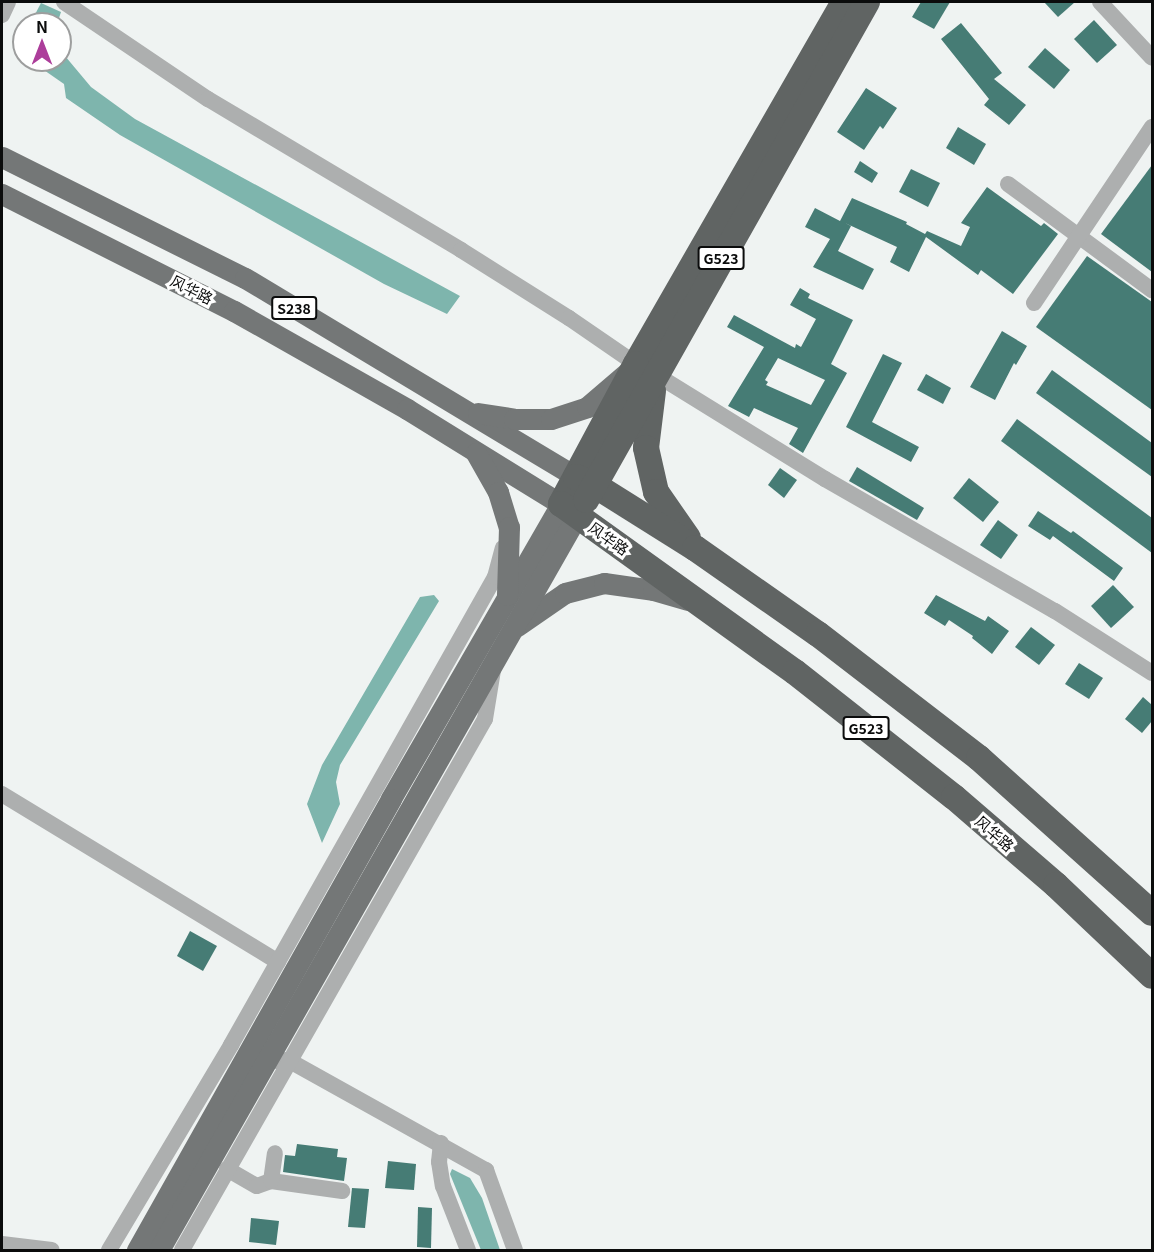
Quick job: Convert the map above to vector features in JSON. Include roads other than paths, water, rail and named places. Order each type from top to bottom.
[{"type":"highway","name":"G523","points":[[569,510],[844,2]]},
{"type":"highway","name":"G523","points":[[646,369],[867,2]]},
{"type":"highway","points":[[646,369],[646,448],[656,492],[695,548]]},
{"type":"highway","name":"G523","points":[[586,482],[695,548],[818,634],[979,758],[1152,914]]},
{"type":"highway","name":"风华路","points":[[569,510],[795,672],[954,797],[1056,885],[1152,976]]},
{"type":"main road","name":"S238","points":[[2,157],[245,278],[586,482]]},
{"type":"main road","name":"风华路","points":[[2,194],[234,311],[407,409],[569,510]]},
{"type":"main road","points":[[466,412],[514,419],[551,418],[587,407],[646,369]]},
{"type":"main road","points":[[474,450],[498,492],[509,527],[507,597]]},
{"type":"main road","points":[[136,1251],[507,597],[569,510]]},
{"type":"main road","points":[[159,1251],[248,1053],[495,659],[512,630],[569,510]]},
{"type":"main road","points":[[512,630],[565,593],[604,583],[653,590],[701,604]]},
{"type":"street","points":[[2,15],[8,2]]},
{"type":"street","points":[[64,2],[208,99],[461,250],[646,369],[825,479],[1055,611],[1152,673]]},
{"type":"street","points":[[1100,2],[1149,54]]},
{"type":"street","points":[[1034,303],[1079,236],[1146,150],[1152,127]]},
{"type":"street","points":[[1008,184],[1152,290]]},
{"type":"street","points":[[110,1251],[248,1053],[278,962],[495,576],[509,527]]},
{"type":"street","points":[[182,1251],[288,1060],[485,719],[495,659]]},
{"type":"street","points":[[2,794],[278,962]]},
{"type":"street","points":[[248,1053],[288,1060],[486,1170],[515,1251]]},
{"type":"street","points":[[441,1143],[439,1162],[443,1186],[468,1251]]},
{"type":"street","points":[[272,1181],[275,1153]]},
{"type":"street","points":[[227,1169],[257,1186],[272,1181],[342,1191]]},
{"type":"street","points":[[2,1244],[52,1251]]},
{"type":"water","points":[[41,3],[61,12],[36,12]]},
{"type":"water","points":[[72,64],[91,87],[135,119],[460,296],[447,314],[384,284],[120,135],[66,98],[64,84],[47,72],[72,72]]},
{"type":"water","points":[[434,595],[439,601],[340,765],[336,782],[340,804],[322,843],[307,804],[322,765],[420,597]]},
{"type":"water","points":[[452,1169],[470,1178],[482,1198],[500,1250],[481,1250],[450,1174]]}]
